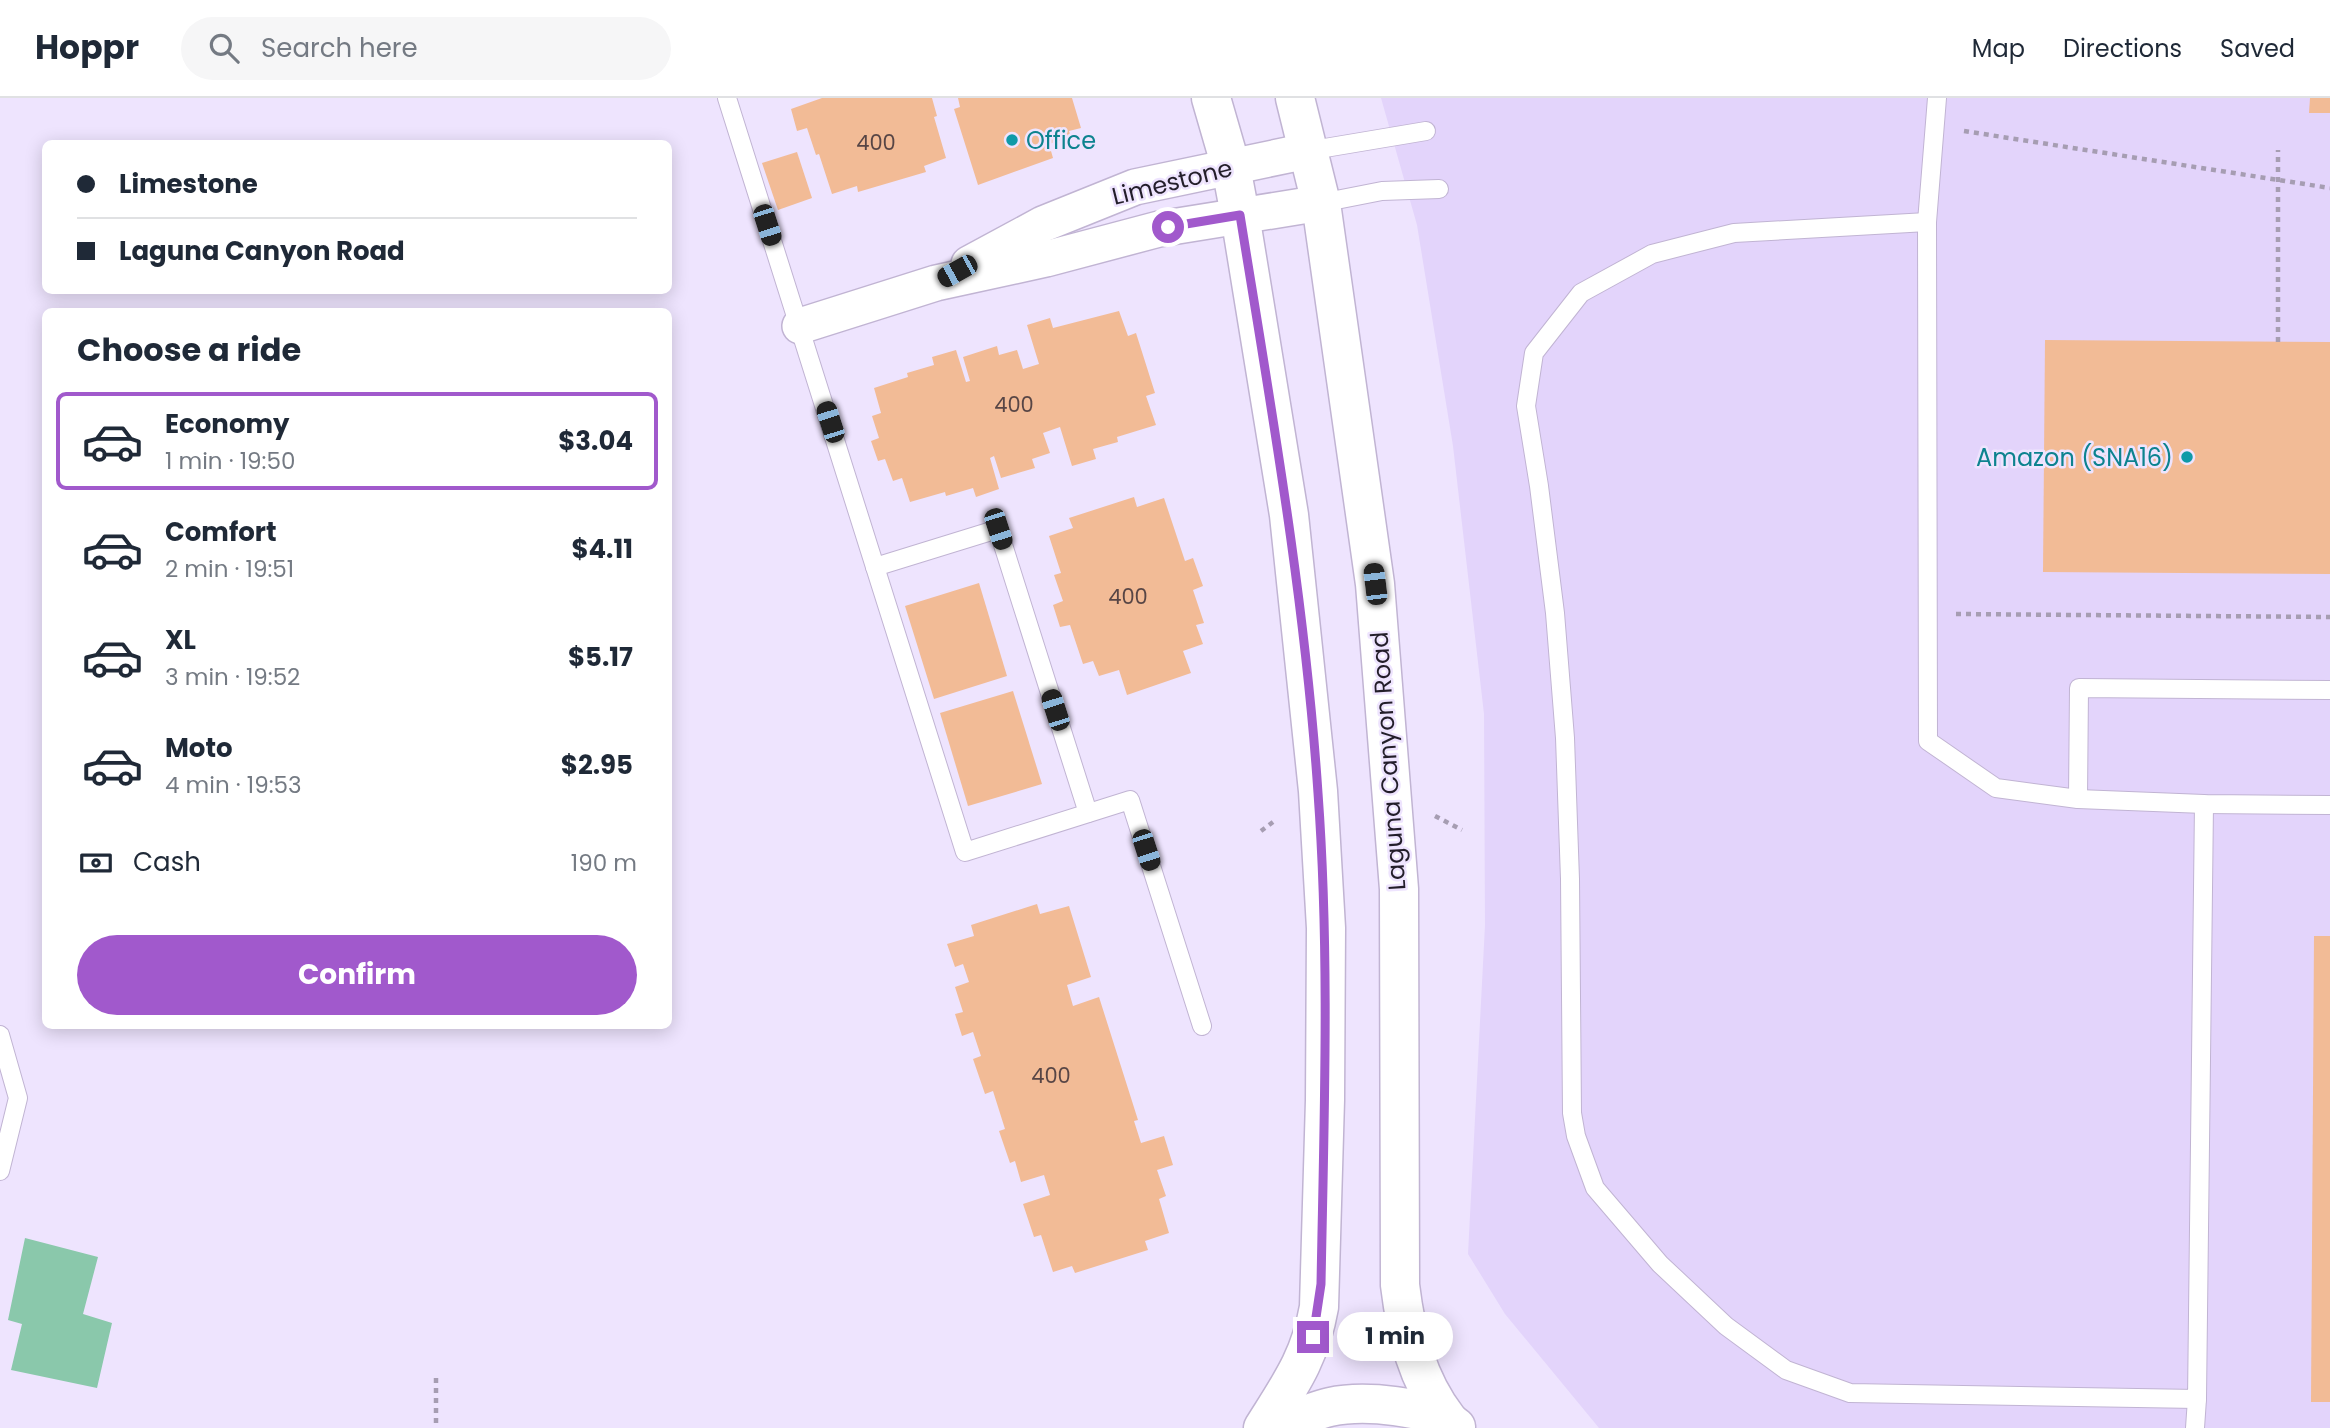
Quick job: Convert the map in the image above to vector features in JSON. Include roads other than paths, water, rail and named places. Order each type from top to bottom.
[{"type":"main road","points":[[1211,98],[1231,167],[1240,215],[1289,515],[1318,791],[1326,928],[1325,1100],[1319,1307],[1313,1337],[1302,1366],[1264,1428]]},
{"type":"main road","name":"Laguna Canyon Road","points":[[1294,98],[1321,203],[1375,584],[1398,889],[1400,1286],[1406,1324],[1422,1380],[1452,1424]]},
{"type":"main road","points":[[1274,1428],[1331,1407],[1393,1405],[1452,1424]]},
{"type":"street","name":"Limestone","points":[[936,282],[1043,224],[1135,187],[1307,151]]},
{"type":"street","name":"Limestone","points":[[800,326],[936,282],[1159,229],[1321,203]]},
{"type":"lane","points":[[727,98],[965,852],[1130,800],[1202,1026]]},
{"type":"lane","points":[[1937,98],[1927,222],[1925,358],[1929,487],[1926,613],[1928,741],[1996,788],[2078,799],[2330,805]]},
{"type":"lane","name":"Limestone","points":[[1307,151],[1426,131]]},
{"type":"lane","name":"Limestone","points":[[1321,203],[1382,191],[1439,189]]},
{"type":"lane","points":[[1927,222],[1734,233],[1652,254],[1581,293],[1534,352],[1526,406],[1555,613],[1565,738],[1570,879],[1572,1113],[1576,1136],[1595,1188],[1660,1264],[1726,1326],[1786,1370],[1850,1393],[2197,1399]]},
{"type":"lane","points":[[875,567],[998,529],[1088,813]]},
{"type":"lane","points":[[2078,799],[2079,688],[2330,690]]},
{"type":"lane","points":[[2195,1428],[2204,804]]},
{"type":"lane","points":[[0,1035],[18,1098],[0,1171]]},
{"type":"place","name":"Office","points":[[1012,140]]},
{"type":"place","name":"Amazon (SNA16)","points":[[2187,457]]}]
